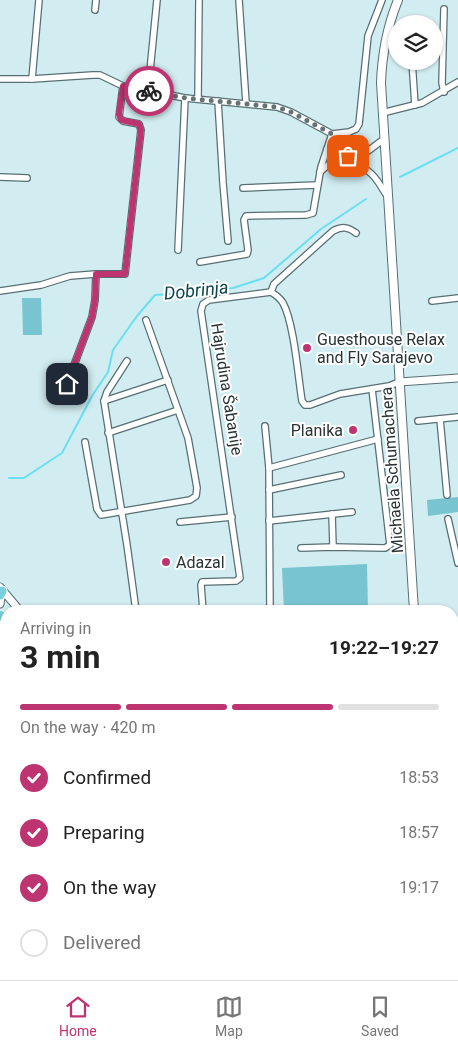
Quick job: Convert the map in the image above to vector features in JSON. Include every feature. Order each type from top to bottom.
[{"type":"main road","name":"Michaela Schumachera","points":[[398,0],[389,27],[380,83],[414,605]]},
{"type":"street","points":[[32,79],[39,0]]},
{"type":"street","points":[[95,10],[96,0]]},
{"type":"street","points":[[148,91],[157,0]]},
{"type":"street","points":[[198,99],[199,0]]},
{"type":"street","points":[[239,0],[246,103]]},
{"type":"street","points":[[0,79],[100,76],[123,86],[185,98],[264,105],[291,112],[332,134],[349,132],[356,129],[359,124],[368,36],[382,0]]},
{"type":"street","points":[[444,9],[442,83],[444,92]]},
{"type":"street","points":[[413,70],[415,105]]},
{"type":"street","points":[[382,113],[415,105],[444,92],[458,82]]},
{"type":"street","points":[[0,291],[41,285],[70,276],[125,274],[141,130],[139,124],[123,122],[119,117],[123,86]]},
{"type":"street","points":[[178,250],[185,98]]},
{"type":"street","points":[[218,101],[228,241]]},
{"type":"street","points":[[200,262],[247,254],[244,220],[246,216],[306,215],[313,213],[320,172],[332,134]]},
{"type":"street","points":[[332,134],[335,147],[340,153]]},
{"type":"street","points":[[327,149],[348,156],[359,156],[384,139]]},
{"type":"street","points":[[327,149],[332,156],[340,161],[372,174],[388,197]]},
{"type":"street","points":[[320,172],[329,164],[340,161]]},
{"type":"street","points":[[0,177],[28,178]]},
{"type":"street","points":[[243,188],[317,185]]},
{"type":"street","points":[[356,233],[345,227],[340,227],[333,231],[274,284],[271,292],[278,296],[287,314],[303,404],[310,405],[340,394],[389,386],[400,382],[458,378]]},
{"type":"street","points":[[67,384],[92,317],[96,274]]},
{"type":"street","name":"Hajrudina Šabanije","points":[[203,605],[202,582],[236,581],[240,578],[201,307],[209,300],[271,292]]},
{"type":"street","points":[[432,301],[458,298]]},
{"type":"street","points":[[85,442],[98,512],[103,516],[190,500],[196,496],[197,488],[188,438],[146,320]]},
{"type":"street","points":[[127,361],[107,392],[104,401],[135,605]]},
{"type":"street","points":[[104,401],[168,380]]},
{"type":"street","points":[[301,548],[385,548],[390,545],[372,389]]},
{"type":"street","points":[[108,433],[178,410]]},
{"type":"street","points":[[418,421],[458,417]]},
{"type":"street","points":[[440,419],[447,495]]},
{"type":"street","name":"Hajrudina Šabanije","points":[[265,426],[269,468],[270,605]]},
{"type":"street","points":[[269,468],[378,439]]},
{"type":"street","points":[[269,490],[341,475]]},
{"type":"street","points":[[269,521],[352,512]]},
{"type":"street","points":[[332,514],[333,547]]},
{"type":"street","points":[[180,522],[232,518]]},
{"type":"street","points":[[448,519],[458,563]]},
{"type":"street","points":[[0,604],[1,591]]},
{"type":"street","points":[[1,591],[14,605]]},
{"type":"shaded area","points":[[22,298],[41,298],[42,335],[23,335]]},
{"type":"shaded area","points":[[458,497],[458,512],[428,516],[427,500]]},
{"type":"shaded area","points":[[367,564],[368,605],[284,605],[282,568]]},
{"type":"waterway","name":"Dobrinja","points":[[400,177],[458,148]]},
{"type":"waterway","name":"Dobrinja","points":[[9,478],[24,478],[62,453],[92,396],[108,372],[113,350],[137,316],[155,295],[233,288],[264,278],[321,229],[366,199]]},
{"type":"way so far","points":[[149,91],[185,98],[277,107],[291,112],[332,134],[335,147],[340,153],[348,156]]},
{"type":"place","name":"Guesthouse Relax and Fly Sarajevo","points":[[307,348]]},
{"type":"place","name":"Planika","points":[[353,430]]},
{"type":"place","name":"Adazal","points":[[166,562]]},
{"type":"route","points":[[67,384],[92,317],[96,274],[125,274],[141,127],[139,124],[123,122],[119,117],[123,86],[149,91]]}]
